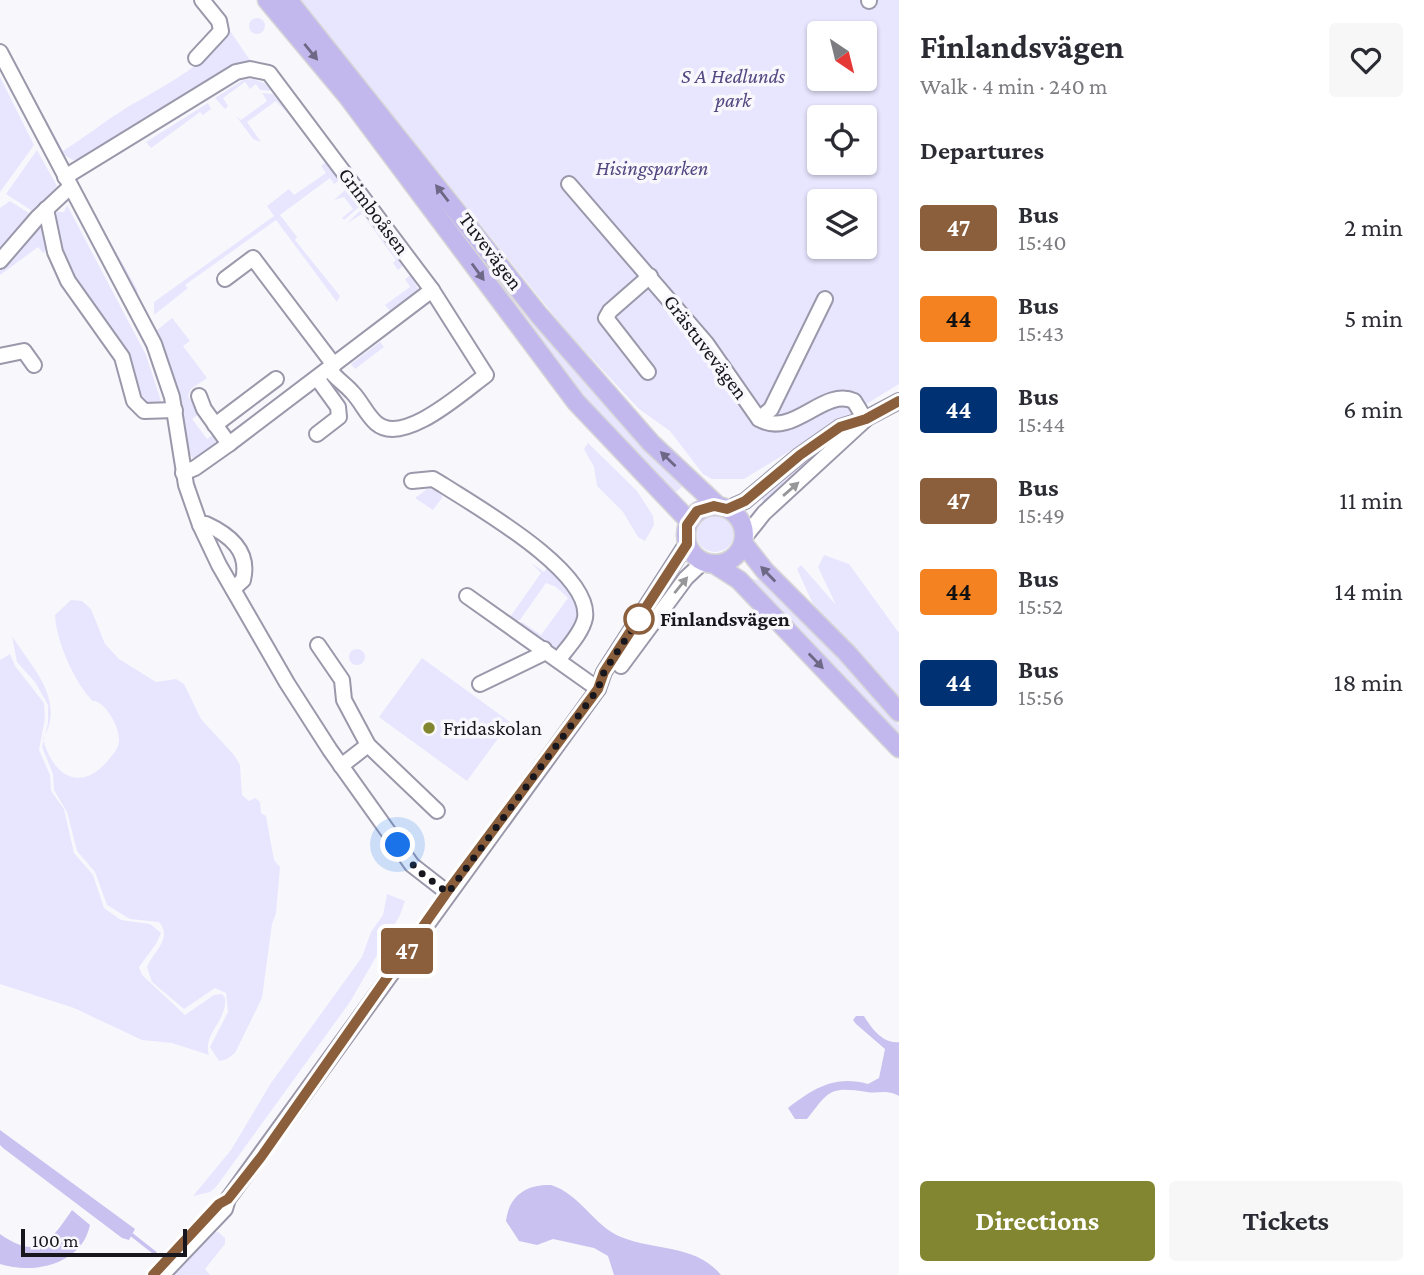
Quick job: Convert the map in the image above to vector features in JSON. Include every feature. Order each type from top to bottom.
[{"type":"main road","name":"Tuvevägen","points":[[267,0],[348,97],[576,402],[689,522]]},
{"type":"main road","name":"Tuvevägen","points":[[288,0],[547,325],[651,443],[740,520],[743,540],[765,571],[847,653],[899,712]]},
{"type":"main road","points":[[723,507],[701,509],[689,522],[687,544],[692,554],[739,580],[899,748]]},
{"type":"main road","points":[[708,563],[734,556],[743,540]]},
{"type":"street","points":[[196,58],[221,31],[219,21],[202,0]]},
{"type":"street","points":[[0,52],[154,344],[175,410],[183,473],[200,525],[233,589],[287,683],[341,766],[412,864],[448,893]]},
{"type":"street","name":"Grimboåsen","points":[[68,182],[236,72],[250,69],[263,71],[276,80],[432,290]]},
{"type":"street","points":[[0,261],[68,182]]},
{"type":"street","name":"Grästuvevägen","points":[[569,184],[712,351],[759,419],[766,423],[784,424],[843,398],[854,401],[866,419]]},
{"type":"street","points":[[46,209],[57,257],[85,307],[122,357],[134,401],[144,411],[175,410]]},
{"type":"street","points":[[183,473],[195,468],[229,444],[327,371],[432,290],[486,375],[422,422],[399,428],[383,427],[376,423],[351,390],[327,371],[253,258],[225,279]]},
{"type":"street","points":[[648,372],[606,318],[650,276]]},
{"type":"street","points":[[759,419],[771,409],[825,299]]},
{"type":"street","points":[[0,356],[24,351],[34,365]]},
{"type":"street","points":[[317,434],[340,416],[327,371]]},
{"type":"street","points":[[215,425],[276,379]]},
{"type":"street","points":[[199,396],[229,444]]},
{"type":"street","points":[[723,507],[745,501],[800,455],[840,427],[866,419],[899,401]]},
{"type":"street","points":[[743,540],[764,513],[866,419]]},
{"type":"street","points":[[412,481],[433,479],[443,485],[546,556],[570,579],[583,602],[585,620],[559,659]]},
{"type":"street","points":[[200,525],[206,524],[227,535],[242,553],[245,564],[243,580],[233,589]]},
{"type":"street","points":[[598,689],[604,672],[687,544]]},
{"type":"street","points":[[162,1275],[225,1209],[228,1199],[288,1120],[448,893],[598,689],[613,677],[661,610],[708,563]]},
{"type":"street","points":[[467,596],[598,689]]},
{"type":"street","points":[[318,645],[342,680],[344,701],[368,745],[438,811]]},
{"type":"street","points":[[480,684],[540,655],[544,649]]},
{"type":"street","points":[[341,766],[368,745]]},
{"type":"street","points":[[153,1275],[219,1204],[228,1199]]},
{"type":"green space","name":"Hisingsparken","points":[[300,0],[899,0],[899,384],[744,479],[712,479],[703,474],[670,431],[639,409],[568,333]]},
{"type":"green space","points":[[254,18],[260,18],[265,26],[263,32],[254,34],[249,29],[249,23]]},
{"type":"green space","points":[[228,28],[252,63],[84,159],[73,160],[62,154],[41,110],[63,151],[197,65],[211,53]]},
{"type":"green space","points":[[0,77],[34,145],[0,192]]},
{"type":"green space","points":[[253,79],[264,83],[272,91],[260,90],[256,84],[250,89],[245,82],[223,98],[228,106],[225,109],[215,98],[243,80]]},
{"type":"green space","points":[[262,93],[273,94],[288,114],[276,101],[247,122],[261,142],[253,139],[236,116],[241,120],[267,101]]},
{"type":"green space","points":[[208,103],[211,109],[203,115],[200,112],[151,148],[146,142]]},
{"type":"green space","points":[[37,150],[57,186],[34,212],[6,194]]},
{"type":"green space","points":[[326,162],[339,181],[334,184],[330,178],[280,215],[297,237],[295,240],[340,296],[337,302],[276,220],[185,285],[188,288],[154,315],[154,302],[274,216],[267,206],[289,189],[294,195],[326,173],[321,166]]},
{"type":"green space","points":[[345,190],[359,207],[344,220],[342,218],[353,209],[344,197],[334,200]]},
{"type":"green space","points":[[80,191],[137,289],[139,301]]},
{"type":"green space","points":[[429,191],[687,482],[675,493],[590,408]]},
{"type":"green space","points":[[10,201],[32,215],[0,251],[0,208]]},
{"type":"green space","points":[[67,205],[146,355],[162,404],[145,406],[88,310],[74,281],[56,230],[57,212],[64,212]]},
{"type":"green space","points":[[360,211],[403,266],[398,270],[393,263],[396,260],[362,214],[346,224]]},
{"type":"green space","points":[[39,224],[44,231],[46,251],[43,253],[38,247],[0,275],[0,268]]},
{"type":"green space","points":[[411,275],[418,289],[390,311],[385,305],[410,287],[405,279]]},
{"type":"green space","points":[[172,318],[190,341],[183,346],[207,378],[191,389],[188,396],[199,414],[192,419],[207,439],[214,434],[216,446],[199,458],[193,458],[186,449],[175,383],[156,331]]},
{"type":"green space","points":[[380,342],[384,347],[355,369],[351,364]]},
{"type":"green space","points":[[847,430],[764,505],[761,496],[796,466]]},
{"type":"green space","points":[[588,443],[637,491],[653,516],[654,525],[645,541],[638,537],[623,512],[597,486],[594,467],[584,449]]},
{"type":"green space","points":[[427,489],[441,490],[442,498],[433,510],[415,498]]},
{"type":"green space","points":[[715,514],[728,520],[734,533],[728,546],[715,552],[702,546],[696,533],[702,520]]},
{"type":"green space","points":[[824,555],[849,564],[899,633],[899,702],[812,602],[797,569],[801,565],[836,605],[818,567]]},
{"type":"green space","points":[[531,563],[544,572],[549,566],[569,590],[578,608],[574,626],[556,652],[516,624],[522,622],[541,635],[568,598],[556,587],[546,583],[520,620],[512,622],[491,604],[510,617],[541,573]]},
{"type":"green space","points":[[765,576],[899,725],[899,737],[818,649],[815,650],[746,578],[758,580]]},
{"type":"green space","points":[[71,600],[82,601],[91,609],[105,644],[119,659],[156,682],[176,679],[184,684],[201,719],[240,765],[242,795],[249,801],[255,798],[260,802],[261,813],[266,816],[274,860],[280,867],[276,913],[272,924],[262,998],[235,1053],[227,1059],[219,1061],[210,1047],[228,1012],[226,993],[215,988],[184,1009],[152,982],[147,967],[161,944],[163,928],[159,922],[130,919],[107,905],[95,872],[77,851],[67,812],[54,790],[53,774],[42,747],[44,741],[54,763],[61,771],[79,778],[89,776],[99,769],[114,754],[118,744],[119,735],[113,719],[103,706],[93,701],[78,681],[58,636],[55,615]]},
{"type":"green space","points":[[12,636],[37,673],[49,698],[51,711],[49,725],[45,733],[48,705],[35,682],[17,662]]},
{"type":"green space","points":[[357,649],[363,651],[363,663],[357,665],[351,663],[349,657],[351,651]]},
{"type":"green space","points":[[10,654],[15,666],[44,703],[45,718],[39,750],[50,775],[51,791],[64,809],[74,853],[93,875],[104,908],[121,920],[150,924],[161,933],[139,967],[142,975],[185,1015],[214,995],[222,994],[225,998],[223,1013],[209,1040],[209,1055],[172,1043],[142,1040],[74,1008],[0,984],[0,660]]},
{"type":"green space","points":[[422,658],[510,722],[467,781],[379,717]]},
{"type":"green space","points":[[387,894],[405,901],[400,915],[350,1002],[216,1187],[210,1192],[193,1196],[231,1150],[271,1083],[362,957],[371,932],[383,915]]},
{"type":"green space","points":[[218,1232],[225,1238],[225,1244],[205,1269],[210,1275],[173,1275],[213,1233]]},
{"type":"shaded area","points":[[856,1016],[864,1016],[883,1038],[899,1042],[899,1096],[886,1092],[837,1091],[820,1102],[807,1119],[795,1119],[788,1108],[816,1089],[845,1081],[868,1084],[879,1078],[885,1049],[856,1024],[853,1020]]},
{"type":"shaded area","points":[[0,1130],[135,1229],[129,1240],[122,1238],[3,1148],[0,1145]]},
{"type":"shaded area","points":[[551,1185],[570,1195],[611,1232],[634,1241],[700,1258],[721,1275],[614,1275],[608,1256],[594,1248],[553,1239],[537,1245],[519,1241],[506,1221],[515,1198],[527,1189]]},
{"type":"shaded area","points":[[72,1210],[90,1225],[85,1238],[67,1257],[42,1267],[0,1264],[0,1234],[13,1242],[34,1247],[50,1239]]},
{"type":"waterway","points":[[132,1235],[155,1253]]},
{"type":"bus line","name":"47","points":[[153,1275],[187,1236],[219,1204],[228,1199],[261,1157],[450,888],[598,689],[604,672],[687,544],[687,525],[694,514],[705,507],[718,506],[727,509],[745,501],[800,455],[840,427],[866,419],[899,401]]},
{"type":"place","name":"Finlandsvägen","points":[[639,619]]},
{"type":"place","name":"Fridaskolan","points":[[429,728]]},
{"type":"route","points":[[398,845],[425,878],[448,893],[598,689],[604,672],[639,619]]},
{"type":"park label","name":"S A Hedlunds park","points":[[733,88]]}]
